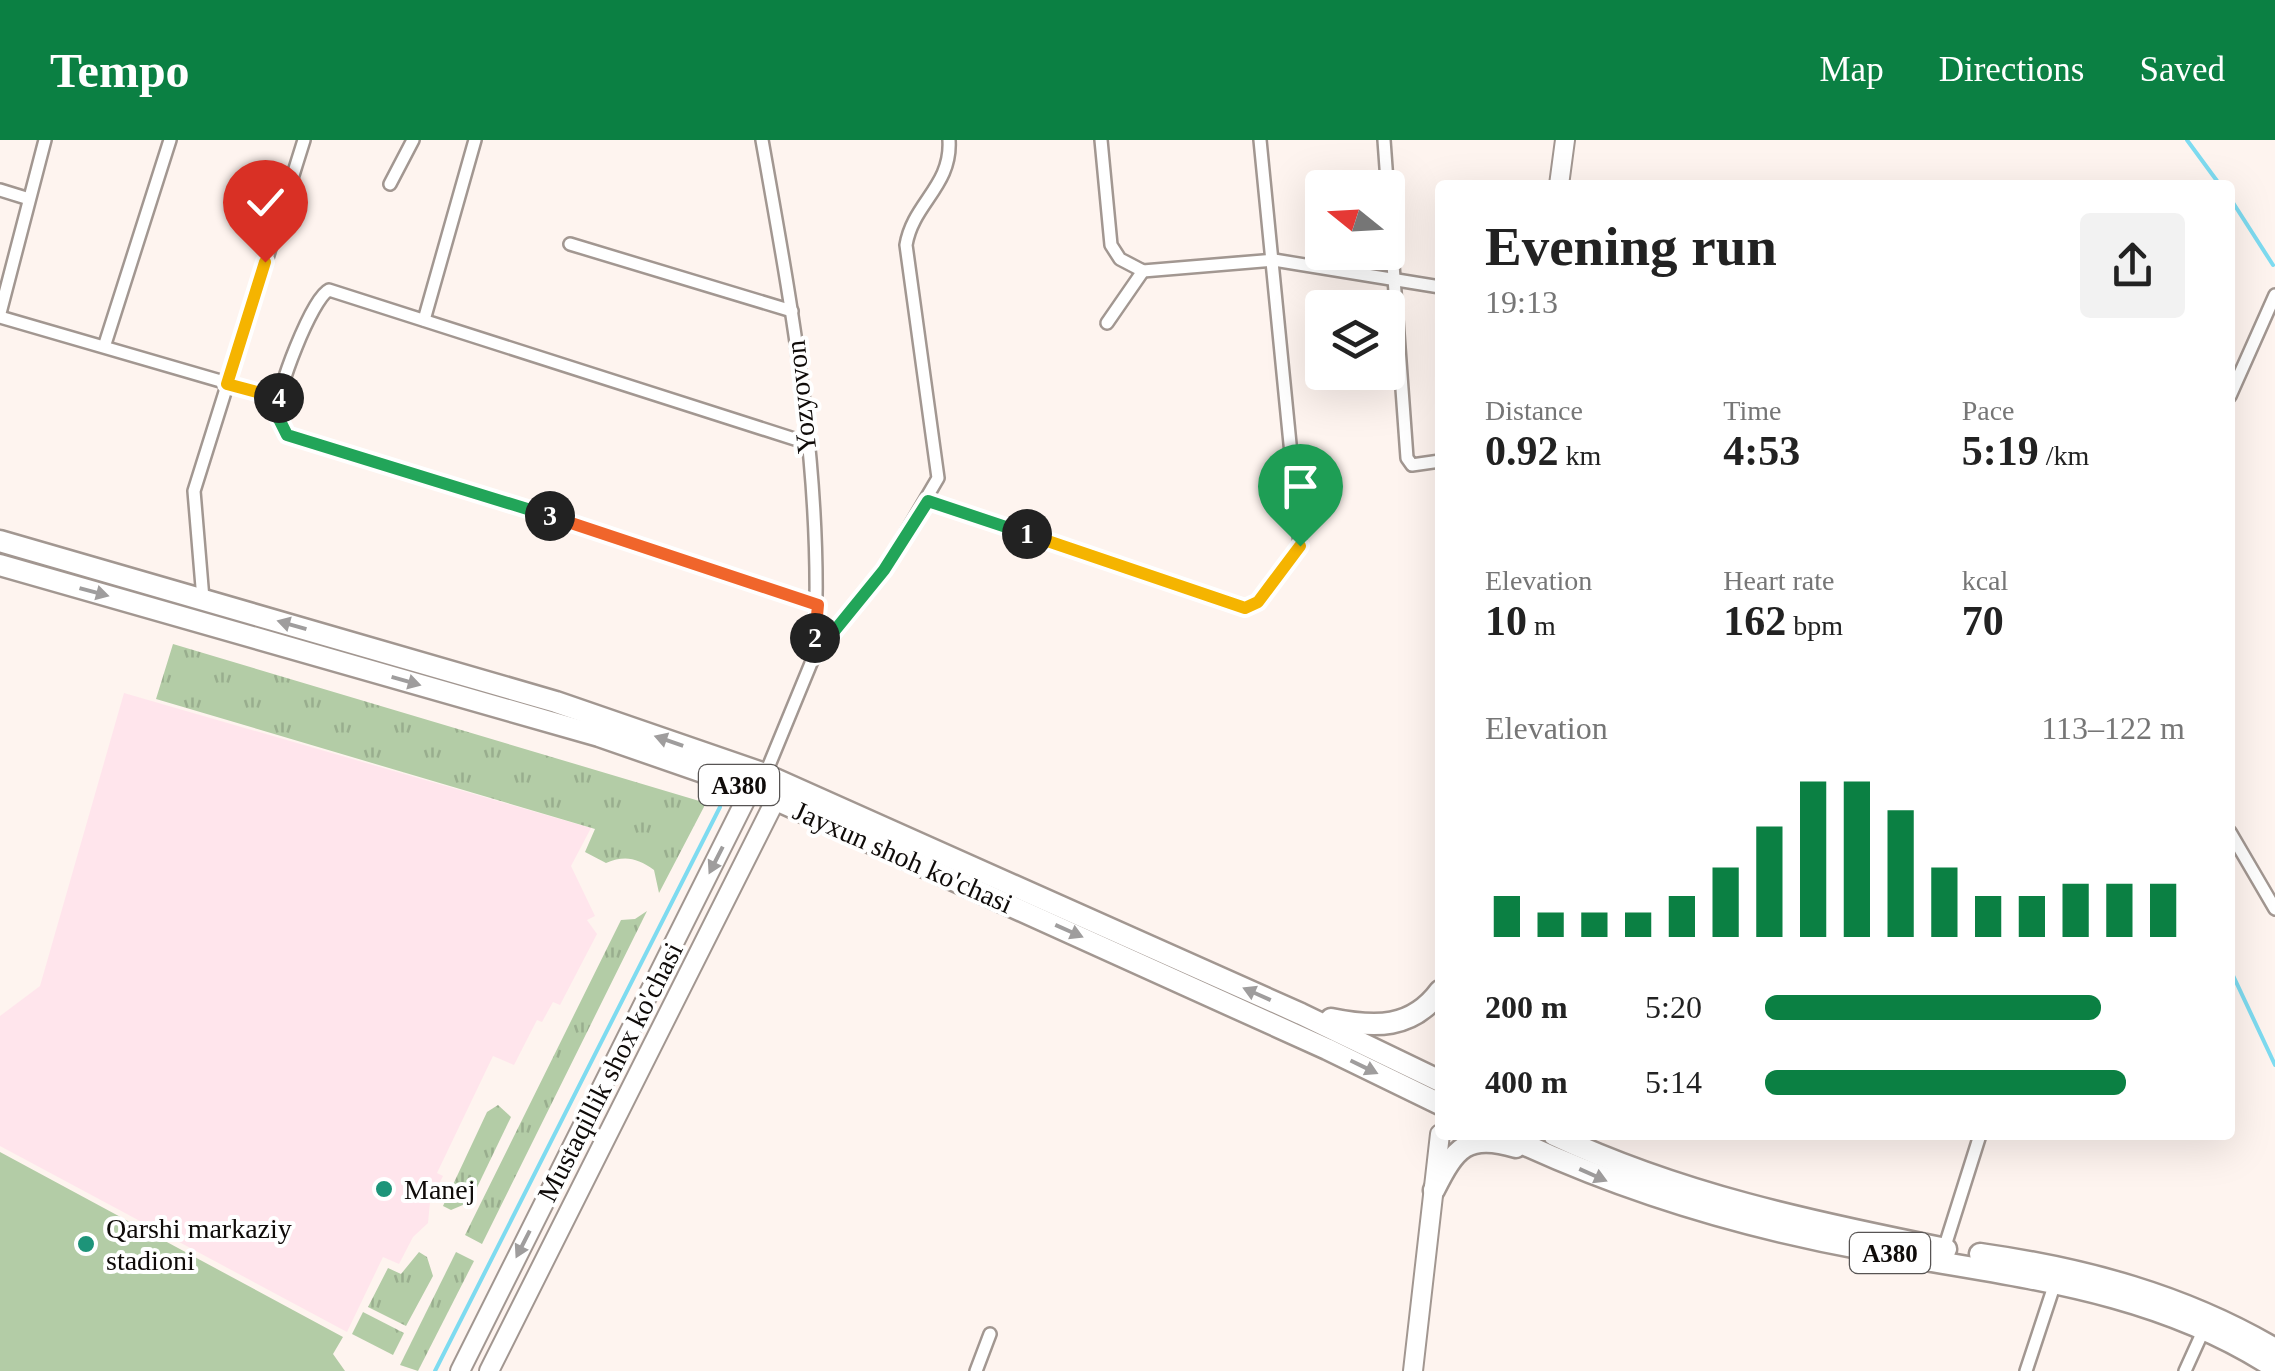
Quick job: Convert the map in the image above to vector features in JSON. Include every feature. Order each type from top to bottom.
[{"type":"highway","name":"Jayxun shoh ko'chasi","points":[[0,540],[556,702],[767,784],[1301,1014],[1435,1079]]},
{"type":"highway","name":"Jayxun shoh ko'chasi","points":[[0,565],[767,784],[1435,1102]]},
{"type":"highway","points":[[1301,1014],[1390,1026],[1426,1010],[1435,998]]},
{"type":"highway","points":[[1434,1190],[1448,1161],[1464,1145],[1483,1140],[1560,1161]]},
{"type":"highway","name":"A380","points":[[1515,1140],[1622,1188],[1736,1222],[1865,1250],[2056,1280],[2204,1328],[2275,1368]]},
{"type":"highway","name":"A380","points":[[1565,1140],[1641,1174],[1742,1206],[2127,1283],[2218,1316],[2275,1349]]},
{"type":"main road","points":[[1560,180],[1565,140]]},
{"type":"main road","name":"Mustaqillik shox ko'chasi","points":[[460,1371],[767,784]]},
{"type":"main road","name":"Mustaqillik shox ko'chasi","points":[[489,1371],[767,784]]},
{"type":"main road","points":[[1413,1371],[1439,1140]]},
{"type":"street","points":[[44,140],[26,198],[0,315],[279,398]]},
{"type":"street","points":[[105,344],[170,140]]},
{"type":"street","points":[[203,600],[194,492],[304,140]]},
{"type":"street","points":[[390,184],[412,140]]},
{"type":"street","points":[[424,320],[475,140]]},
{"type":"street","name":"Yozyovon","points":[[762,140],[792,311],[808,443],[818,605],[814,656]]},
{"type":"street","points":[[767,784],[814,656],[884,570],[928,501],[938,478],[906,244],[909,225],[938,190],[949,140]]},
{"type":"street","points":[[1101,140],[1111,244],[1120,259],[1143,271],[1274,260],[1435,287]]},
{"type":"street","points":[[928,501],[1245,608],[1258,602],[1300,546],[1260,140]]},
{"type":"street","points":[[1384,140],[1407,458],[1412,466],[1435,462]]},
{"type":"street","points":[[0,190],[26,198]]},
{"type":"street","points":[[570,244],[792,311]]},
{"type":"street","points":[[1107,322],[1143,271]]},
{"type":"street","points":[[808,443],[328,290],[322,292],[279,398],[277,415],[287,435],[488,496],[818,605]]},
{"type":"street","points":[[2235,385],[2275,295]]},
{"type":"street","points":[[2235,841],[2275,909]]},
{"type":"street","points":[[1944,1249],[1978,1140]]},
{"type":"street","points":[[2026,1371],[2056,1280]]},
{"type":"street","points":[[2186,1371],[2204,1328]]},
{"type":"street","points":[[976,1371],[990,1334]]},
{"type":"shaded area","points":[[124,693],[591,828],[571,866],[595,916],[587,920],[597,934],[560,1005],[553,1002],[542,1022],[537,1020],[514,1065],[493,1056],[437,1173],[443,1176],[430,1202],[428,1223],[413,1237],[399,1264],[383,1257],[347,1332],[0,1146],[0,1016],[40,986]]},
{"type":"green space","points":[[173,644],[706,803],[659,893],[654,870],[648,866],[625,859],[606,863],[585,852],[595,829],[156,699]]},
{"type":"green space","points":[[647,911],[482,1244],[465,1235],[621,920],[635,919]]},
{"type":"green space","points":[[498,1105],[511,1117],[470,1202],[451,1210],[443,1206],[487,1112]]},
{"type":"green space","name":"Qarshi markaziy stadioni","points":[[0,1152],[343,1337],[333,1354],[345,1371],[0,1371]]},
{"type":"green space","points":[[419,1252],[427,1257],[433,1276],[406,1326],[368,1307],[388,1268],[401,1274]]},
{"type":"green space","points":[[456,1252],[474,1261],[418,1371],[400,1365]]},
{"type":"green space","points":[[363,1312],[404,1333],[393,1355],[352,1334]]},
{"type":"waterway","points":[[2187,140],[2216,180]]},
{"type":"waterway","points":[[2235,206],[2273,265]]},
{"type":"waterway","points":[[435,1371],[720,807]]},
{"type":"waterway","points":[[2235,980],[2275,1065]]},
{"type":"place","name":"Manej","points":[[384,1189]]},
{"type":"place","name":"Qarshi markaziy stadioni","points":[[86,1244]]},
{"type":"route","points":[[265,262],[227,384],[279,398],[277,415],[287,435],[488,496],[818,605],[814,656],[884,570],[928,501],[1245,608],[1258,602],[1300,546]]}]
